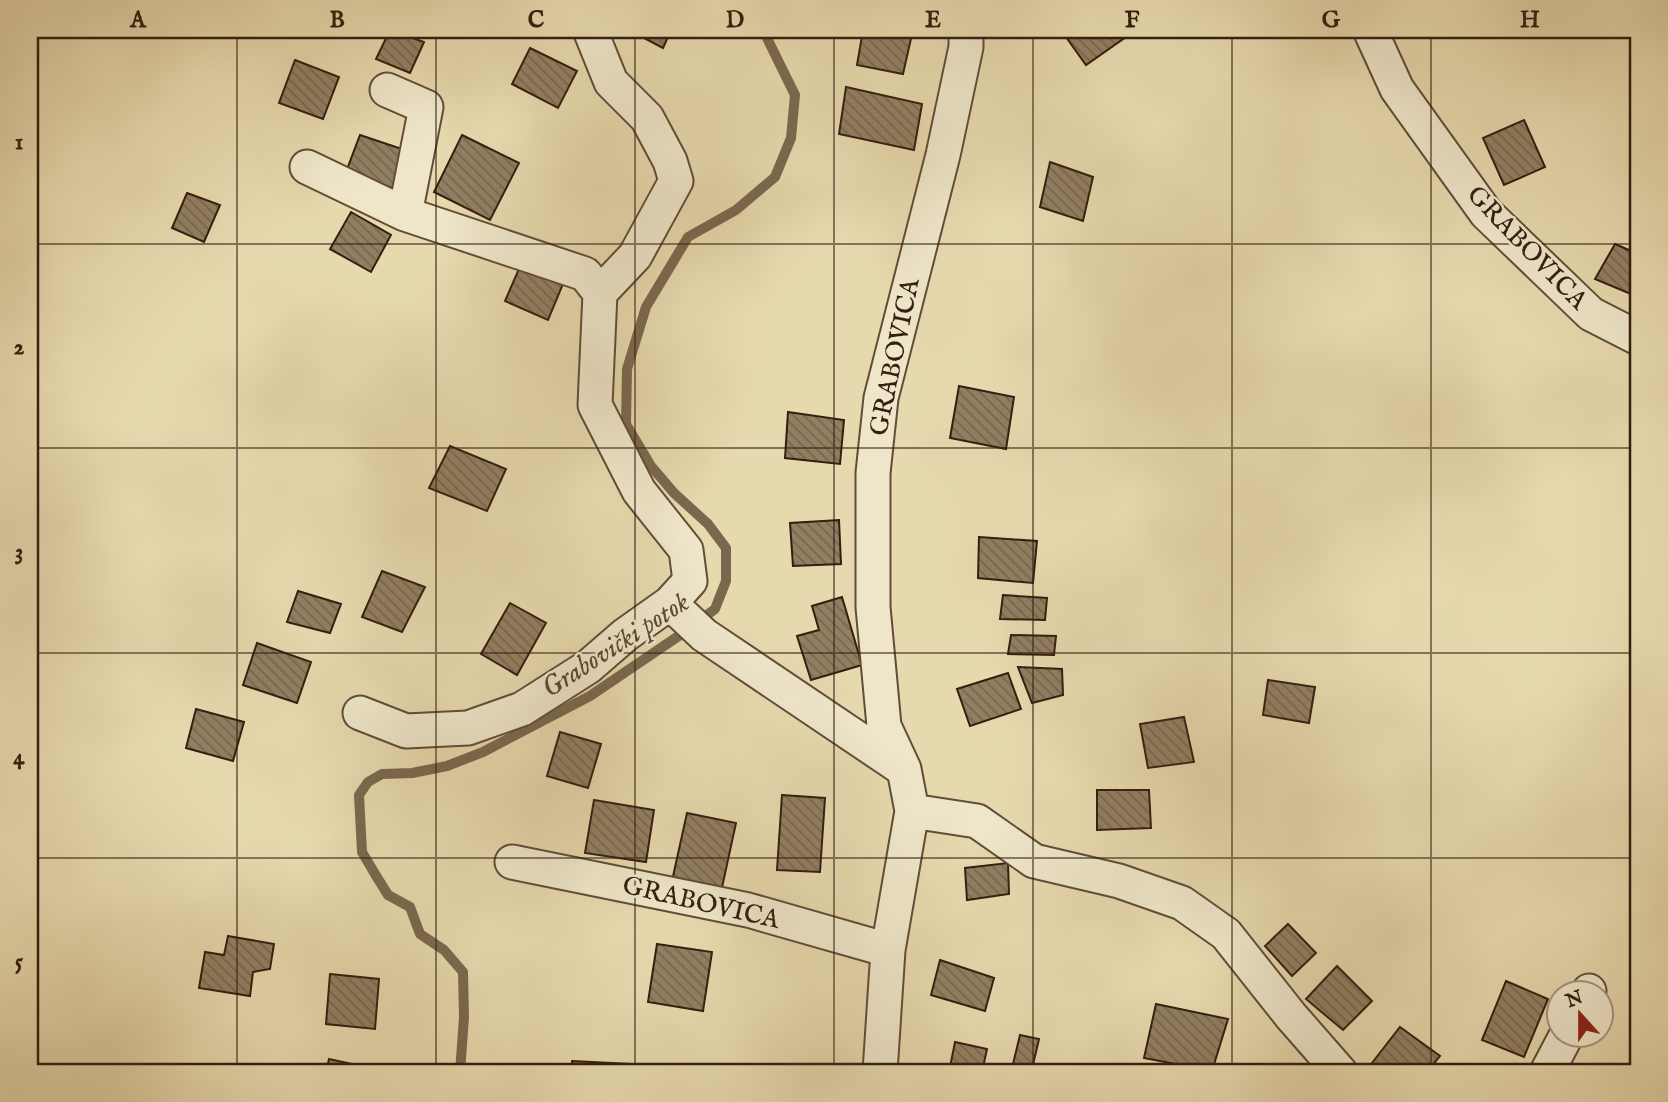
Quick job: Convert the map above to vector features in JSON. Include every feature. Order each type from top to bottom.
[{"type":"street","points":[[590,30],[611,82],[647,118],[670,161],[676,181],[635,256],[600,293],[594,405],[639,491],[686,550],[690,581],[686,617]]},
{"type":"street","name":"GRABOVICA","points":[[880,1072],[888,950],[912,811],[904,769],[884,726],[873,607],[873,473],[881,398],[943,155],[966,47],[966,30]]},
{"type":"street","name":"GRABOVICA","points":[[1370,30],[1397,89],[1486,213],[1591,314],[1638,338]]},
{"type":"street","points":[[387,90],[426,107],[405,214]]},
{"type":"street","points":[[307,167],[405,214],[585,274],[600,293]]},
{"type":"street","points":[[686,617],[904,769]]},
{"type":"street","points":[[360,713],[406,732],[468,729],[522,709],[587,667],[625,635],[686,617]]},
{"type":"street","points":[[912,811],[977,821],[1034,862],[1119,881],[1182,903],[1226,934],[1291,1016],[1340,1072]]},
{"type":"street","name":"GRABOVICA","points":[[512,862],[748,910],[888,950]]},
{"type":"street","points":[[1547,1072],[1558,1050]]},
{"type":"building","points":[[390,30],[424,42],[410,73],[376,59]]},
{"type":"building","points":[[629,30],[671,30],[663,48]]},
{"type":"building","points":[[863,30],[894,30],[912,34],[903,74],[857,65]]},
{"type":"building","points":[[1061,30],[1131,30],[1133,32],[1086,65]]},
{"type":"building","points":[[530,48],[577,71],[558,108],[512,84]]},
{"type":"building","points":[[295,60],[339,77],[323,119],[279,103]]},
{"type":"building","points":[[846,87],[922,104],[914,150],[839,134]]},
{"type":"building","points":[[1524,120],[1545,167],[1504,185],[1483,138]]},
{"type":"building","points":[[360,135],[411,152],[395,189],[346,172]]},
{"type":"building","points":[[462,135],[519,163],[490,220],[434,192]]},
{"type":"building","points":[[1050,162],[1093,177],[1083,221],[1040,207]]},
{"type":"building","points":[[187,193],[220,205],[204,242],[172,228]]},
{"type":"building","points":[[351,212],[391,235],[371,272],[330,249]]},
{"type":"building","points":[[1615,244],[1638,254],[1638,297],[1595,279]]},
{"type":"building","points":[[522,262],[565,279],[548,320],[505,301]]},
{"type":"building","points":[[959,386],[1014,397],[1006,449],[950,438]]},
{"type":"building","points":[[788,412],[844,420],[840,464],[785,458]]},
{"type":"building","points":[[450,446],[506,469],[487,511],[429,488]]},
{"type":"building","points":[[839,520],[841,564],[793,566],[790,523]]},
{"type":"building","points":[[979,537],[1037,541],[1033,583],[978,578]]},
{"type":"building","points":[[382,571],[425,587],[402,632],[362,617]]},
{"type":"building","points":[[298,591],[341,604],[330,633],[287,622]]},
{"type":"building","points":[[1003,595],[1047,598],[1045,620],[1000,619]]},
{"type":"building","points":[[842,597],[862,665],[811,680],[797,636],[819,630],[812,606]]},
{"type":"building","points":[[510,603],[546,623],[517,675],[481,654]]},
{"type":"building","points":[[1011,635],[1056,636],[1054,655],[1008,654]]},
{"type":"building","points":[[257,643],[311,662],[297,703],[243,685]]},
{"type":"building","points":[[1018,667],[1062,669],[1063,695],[1032,703]]},
{"type":"building","points":[[1008,673],[1021,709],[970,726],[957,689]]},
{"type":"building","points":[[1268,680],[1315,687],[1309,723],[1263,715]]},
{"type":"building","points":[[196,709],[244,722],[233,761],[186,748]]},
{"type":"building","points":[[1184,717],[1194,762],[1148,768],[1140,724]]},
{"type":"building","points":[[560,732],[601,744],[588,788],[547,776]]},
{"type":"building","points":[[1097,790],[1149,790],[1151,828],[1097,830]]},
{"type":"building","points":[[782,795],[825,798],[820,872],[777,870]]},
{"type":"building","points":[[594,800],[654,810],[646,862],[585,853]]},
{"type":"building","points":[[687,813],[736,823],[721,892],[672,881]]},
{"type":"building","points":[[1008,863],[1009,894],[967,900],[965,868]]},
{"type":"building","points":[[1288,924],[1316,953],[1292,976],[1265,946]]},
{"type":"building","points":[[228,936],[274,944],[270,969],[253,972],[250,996],[199,988],[205,952],[224,955]]},
{"type":"building","points":[[657,944],[712,952],[703,1011],[648,1002]]},
{"type":"building","points":[[940,960],[994,978],[985,1011],[931,995]]},
{"type":"building","points":[[1337,966],[1372,1001],[1343,1030],[1306,999]]},
{"type":"building","points":[[330,974],[379,979],[375,1029],[326,1024]]},
{"type":"building","points":[[1506,981],[1546,998],[1524,1057],[1482,1040]]},
{"type":"building","points":[[1156,1004],[1228,1019],[1212,1071],[1144,1058]]},
{"type":"building","points":[[1400,1027],[1440,1056],[1427,1072],[1384,1072],[1372,1063]]},
{"type":"building","points":[[1020,1035],[1039,1039],[1032,1069],[1013,1064]]},
{"type":"building","points":[[955,1042],[987,1049],[982,1072],[949,1072]]},
{"type":"building","points":[[329,1059],[375,1069],[375,1072],[326,1072]]},
{"type":"building","points":[[572,1061],[630,1064],[629,1072],[572,1072]]},
{"type":"waterway","name":"Grabovički potok","points":[[460,1072],[464,1017],[463,972],[444,950],[420,934],[410,907],[388,895],[362,852],[359,795],[368,782],[382,774],[412,773],[447,766],[483,752],[590,696],[715,609],[726,581],[726,548],[708,524],[674,493],[651,466],[626,424],[627,369],[646,307],[688,237],[736,210],[775,177],[791,138],[795,95],[763,30]]}]
